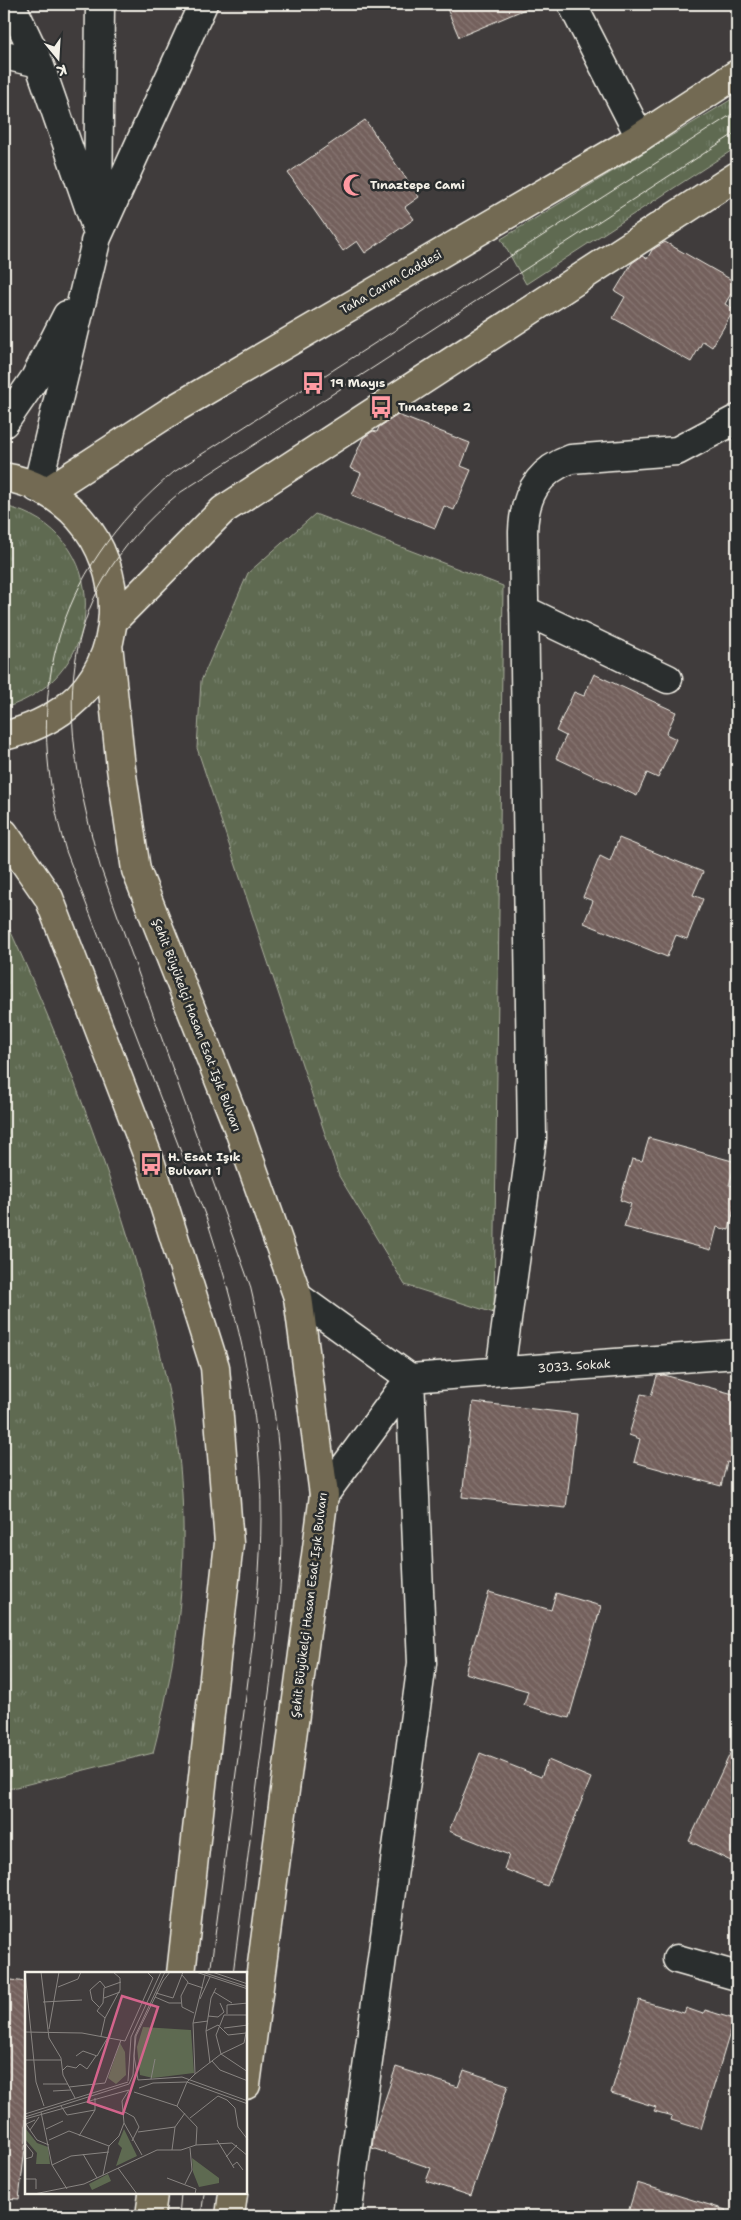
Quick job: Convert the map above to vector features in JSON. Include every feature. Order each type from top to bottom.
[{"type":"main road","name":"Taha Carım Caddesi","points":[[41,490],[174,409],[640,136],[737,74]]},
{"type":"main road","points":[[4,736],[32,728],[69,705],[86,688],[99,667],[110,632],[223,510],[737,176]]},
{"type":"main road","name":"Şehit Büyükelçi Hasan Esat Işık Bulvarı","points":[[4,477],[41,490],[72,510],[88,529],[101,550],[109,572],[112,588],[110,632],[121,768],[136,870],[239,1130],[298,1297],[324,1495],[248,2070]]},
{"type":"main road","points":[[6,838],[49,898],[151,1164],[214,1367],[229,1543],[182,1972]]},
{"type":"main road","points":[[150,2216],[153,2195]]},
{"type":"main road","points":[[230,2216],[233,2195]]},
{"type":"street","points":[[11,4],[39,62],[98,232]]},
{"type":"street","points":[[41,490],[98,232],[100,4]]},
{"type":"street","points":[[4,423],[35,378],[60,331],[81,283],[98,232],[203,4]]},
{"type":"street","points":[[572,4],[640,136]]},
{"type":"street","points":[[4,54],[39,62]]},
{"type":"street","points":[[500,1371],[532,1138],[523,518],[531,492],[547,470],[571,459],[677,451],[737,419]]},
{"type":"street","points":[[524,610],[668,679]]},
{"type":"street","points":[[298,1297],[410,1378]]},
{"type":"street","name":"3033. Sokak","points":[[410,1378],[737,1354]]},
{"type":"street","points":[[324,1495],[410,1378]]},
{"type":"street","points":[[347,2216],[422,1663],[410,1378]]},
{"type":"street","points":[[677,1959],[737,1976]]},
{"type":"green space","points":[[737,96],[737,147],[526,284],[501,239]]},
{"type":"green space","points":[[4,506],[40,520],[65,543],[80,572],[85,604],[80,636],[65,666],[39,691],[4,708]]},
{"type":"green space","points":[[315,514],[503,586],[494,1313],[405,1285],[339,1176],[197,748],[201,681],[248,573]]},
{"type":"green space","points":[[4,917],[42,1002],[93,1131],[136,1263],[152,1320],[166,1377],[180,1465],[183,1560],[178,1625],[168,1689],[153,1753],[4,1790]]},
{"type":"building","points":[[445,4],[537,4],[459,37]]},
{"type":"building","name":"Tınaztepe Cami","points":[[365,120],[419,197],[405,207],[414,219],[365,253],[357,241],[343,251],[288,173]]},
{"type":"building","points":[[665,242],[737,283],[725,304],[734,310],[712,347],[703,341],[691,362],[613,318],[625,297],[615,291],[632,263],[642,256],[647,259],[652,250]]},
{"type":"building","points":[[398,415],[470,443],[461,466],[471,470],[454,510],[444,506],[435,528],[352,495],[361,473],[350,468],[363,438],[373,431],[377,432],[379,427]]},
{"type":"building","points":[[594,674],[676,712],[666,734],[676,739],[658,778],[647,773],[637,796],[556,758],[566,736],[556,731],[574,692],[584,696]]},
{"type":"building","points":[[619,838],[703,872],[693,895],[703,899],[687,939],[676,935],[667,957],[584,923],[593,901],[583,897],[600,856],[610,861]]},
{"type":"building","points":[[649,1138],[736,1162],[729,1185],[737,1187],[737,1197],[729,1230],[717,1227],[711,1250],[624,1227],[631,1204],[620,1200],[632,1159],[642,1161]]},
{"type":"building","points":[[664,1375],[737,1395],[737,1465],[727,1462],[721,1486],[634,1462],[640,1439],[629,1435],[641,1394],[651,1396],[657,1376]]},
{"type":"building","points":[[473,1402],[577,1414],[566,1508],[462,1497]]},
{"type":"building","points":[[489,1592],[551,1610],[556,1593],[601,1606],[569,1718],[524,1705],[528,1691],[465,1673]]},
{"type":"building","points":[[737,1739],[737,1864],[689,1841]]},
{"type":"building","points":[[480,1753],[541,1777],[548,1760],[591,1778],[547,1886],[504,1869],[509,1855],[449,1831]]},
{"type":"building","points":[[4,1979],[25,1982],[25,2148],[19,2199],[4,2198]]},
{"type":"building","points":[[639,2000],[684,2013],[686,2008],[703,2014],[705,2010],[734,2019],[701,2129],[671,2120],[672,2116],[654,2111],[656,2107],[611,2093]]},
{"type":"building","points":[[396,2067],[458,2087],[464,2070],[508,2085],[471,2196],[426,2181],[431,2168],[372,2148],[374,2132]]},
{"type":"building","points":[[637,2183],[726,2210],[725,2216],[627,2216]]},
{"type":"tram line","points":[[210,1972],[251,1657],[258,1588],[261,1518],[255,1419],[239,1332],[207,1220],[66,851],[53,796],[47,742],[48,692],[57,643],[74,597],[99,553],[132,511],[174,472],[737,111]]},
{"type":"tram line","points":[[233,1972],[277,1629],[282,1547],[280,1461],[277,1431],[263,1343],[250,1285],[100,866],[86,812],[76,760],[72,711],[75,665],[86,620],[105,576],[136,535],[178,494],[737,132]]},
{"type":"tram line","points":[[179,2216],[181,2195]]},
{"type":"tram line","points":[[201,2216],[204,2195]]},
{"type":"place","name":"Tınaztepe Cami","points":[[354,185]]},
{"type":"place","name":"19 Mayıs","points":[[313,383]]},
{"type":"place","name":"Tınaztepe 2","points":[[381,407]]},
{"type":"place","name":"H. Esat Işık Bulvarı 1","points":[[151,1164]]}]
